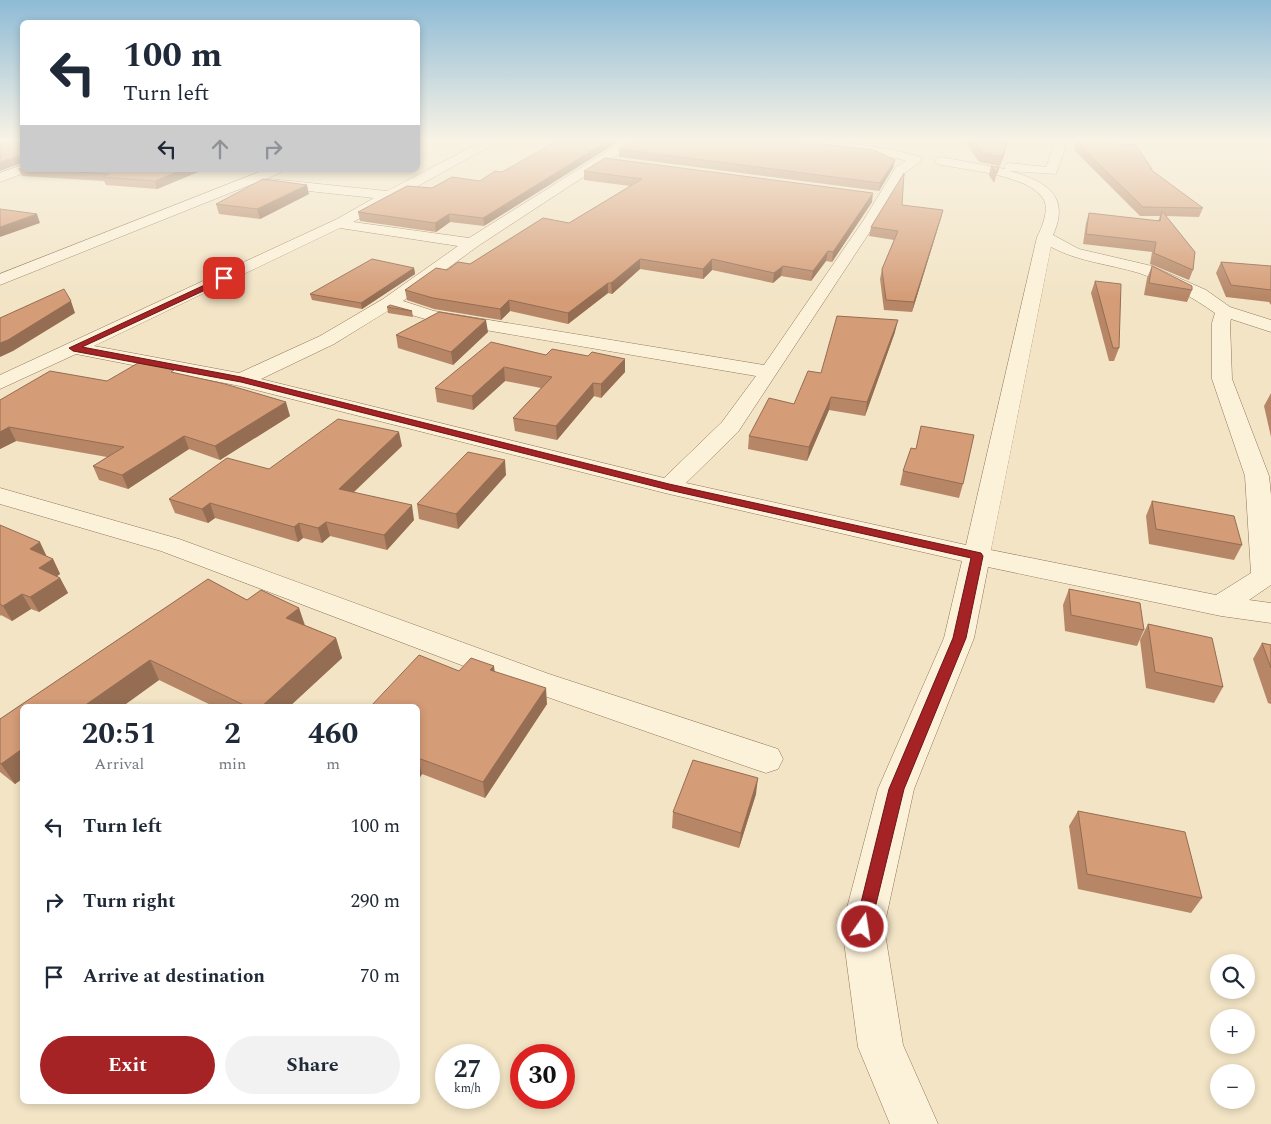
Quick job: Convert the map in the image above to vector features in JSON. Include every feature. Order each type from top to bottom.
[{"type":"street","points":[[0,280],[212,192]]},
{"type":"street","points":[[373,192],[389,195]]},
{"type":"street","points":[[0,383],[342,222],[394,192]]},
{"type":"street","points":[[241,380],[327,340],[389,303],[472,243],[551,192]]},
{"type":"street","points":[[669,487],[730,427],[870,221],[878,198],[883,192]]},
{"type":"street","points":[[1044,192],[1050,198]]},
{"type":"street","points":[[914,1124],[881,1047],[863,927],[896,789],[959,638],[1045,237],[1049,229],[1052,204],[1050,192]]},
{"type":"street","points":[[342,222],[345,225],[472,243]]},
{"type":"street","points":[[1045,237],[1074,253],[1146,270],[1200,294],[1224,312],[1271,326]]},
{"type":"street","points":[[389,303],[432,316],[768,372]]},
{"type":"street","points":[[1221,606],[1265,576],[1258,476],[1222,379],[1221,323],[1224,312]]},
{"type":"street","points":[[73,348],[241,380],[669,487],[977,556],[1221,606],[1271,613]]},
{"type":"street","points":[[0,496],[170,545],[538,682],[766,759]]},
{"type":"building","points":[[238,192],[291,192],[257,209],[216,204]]},
{"type":"building","points":[[395,192],[524,192],[483,218],[449,214],[435,223],[358,212]]},
{"type":"building","points":[[620,192],[873,193],[833,252],[828,251],[813,271],[783,266],[774,273],[712,259],[703,269],[640,259],[611,283],[608,283],[568,313],[509,300],[500,309],[433,298],[405,290],[436,268],[447,270],[458,262],[470,264],[543,218],[569,223]]},
{"type":"building","points":[[892,192],[903,192],[902,205],[943,210],[914,302],[886,300],[882,269],[898,231],[871,227]]},
{"type":"building","points":[[1128,192],[1182,192],[1203,208],[1143,207]]},
{"type":"building","points":[[0,209],[37,214],[0,227]]},
{"type":"building","points":[[1162,211],[1195,252],[1193,270],[1154,253],[1156,242],[1086,234],[1089,213],[1160,221]]},
{"type":"building","points":[[372,259],[414,268],[361,303],[310,294]]},
{"type":"building","points":[[1221,262],[1271,266],[1271,290],[1231,285]]},
{"type":"building","points":[[1152,266],[1192,286],[1192,290],[1149,283]]},
{"type":"building","points":[[1095,281],[1121,284],[1119,348],[1113,348]]},
{"type":"building","points":[[64,289],[71,301],[0,343],[0,318]]},
{"type":"building","points":[[390,305],[412,311],[387,307]]},
{"type":"building","points":[[439,312],[486,320],[451,352],[396,335]]},
{"type":"building","points":[[837,316],[898,320],[867,402],[831,397],[809,447],[749,436],[769,398],[794,404],[808,371],[821,373]]},
{"type":"building","points":[[491,342],[546,355],[552,349],[588,356],[592,352],[625,359],[601,384],[593,383],[556,426],[513,418],[552,377],[504,367],[472,396],[435,388]]},
{"type":"building","points":[[138,363],[174,370],[171,372],[225,384],[286,402],[215,446],[184,436],[122,475],[93,466],[124,447],[9,427],[0,432],[0,400],[50,371],[107,381]]},
{"type":"building","points":[[338,419],[399,432],[339,489],[412,505],[384,535],[326,522],[318,528],[299,523],[294,527],[210,503],[202,509],[169,499],[227,458],[269,469]]},
{"type":"building","points":[[921,426],[974,435],[963,484],[903,471],[911,448],[916,449]]},
{"type":"building","points":[[468,452],[505,460],[456,514],[417,504]]},
{"type":"building","points":[[1152,501],[1234,516],[1242,545],[1156,529]]},
{"type":"building","points":[[0,525],[40,542],[30,549],[53,559],[39,568],[60,578],[30,597],[22,594],[3,606],[0,604]]},
{"type":"building","points":[[208,579],[247,600],[261,590],[299,608],[286,618],[336,638],[264,704],[242,704],[150,660],[87,704],[22,704]]},
{"type":"building","points":[[1069,589],[1140,603],[1144,630],[1071,615]]},
{"type":"building","points":[[1148,624],[1212,638],[1223,687],[1155,672]]},
{"type":"building","points":[[1262,643],[1271,645],[1271,668]]},
{"type":"building","points":[[419,655],[459,671],[471,658],[494,666],[490,670],[546,688],[483,782],[420,759],[420,704],[373,704]]},
{"type":"building","points":[[20,706],[20,750],[1,764],[0,763],[0,719]]},
{"type":"building","points":[[693,760],[758,778],[741,833],[673,812]]},
{"type":"building","points":[[1078,811],[1185,832],[1202,898],[1087,874]]},
{"type":"route","points":[[224,278],[73,348],[241,380],[669,487],[977,556],[959,638],[896,789],[863,927]]}]
